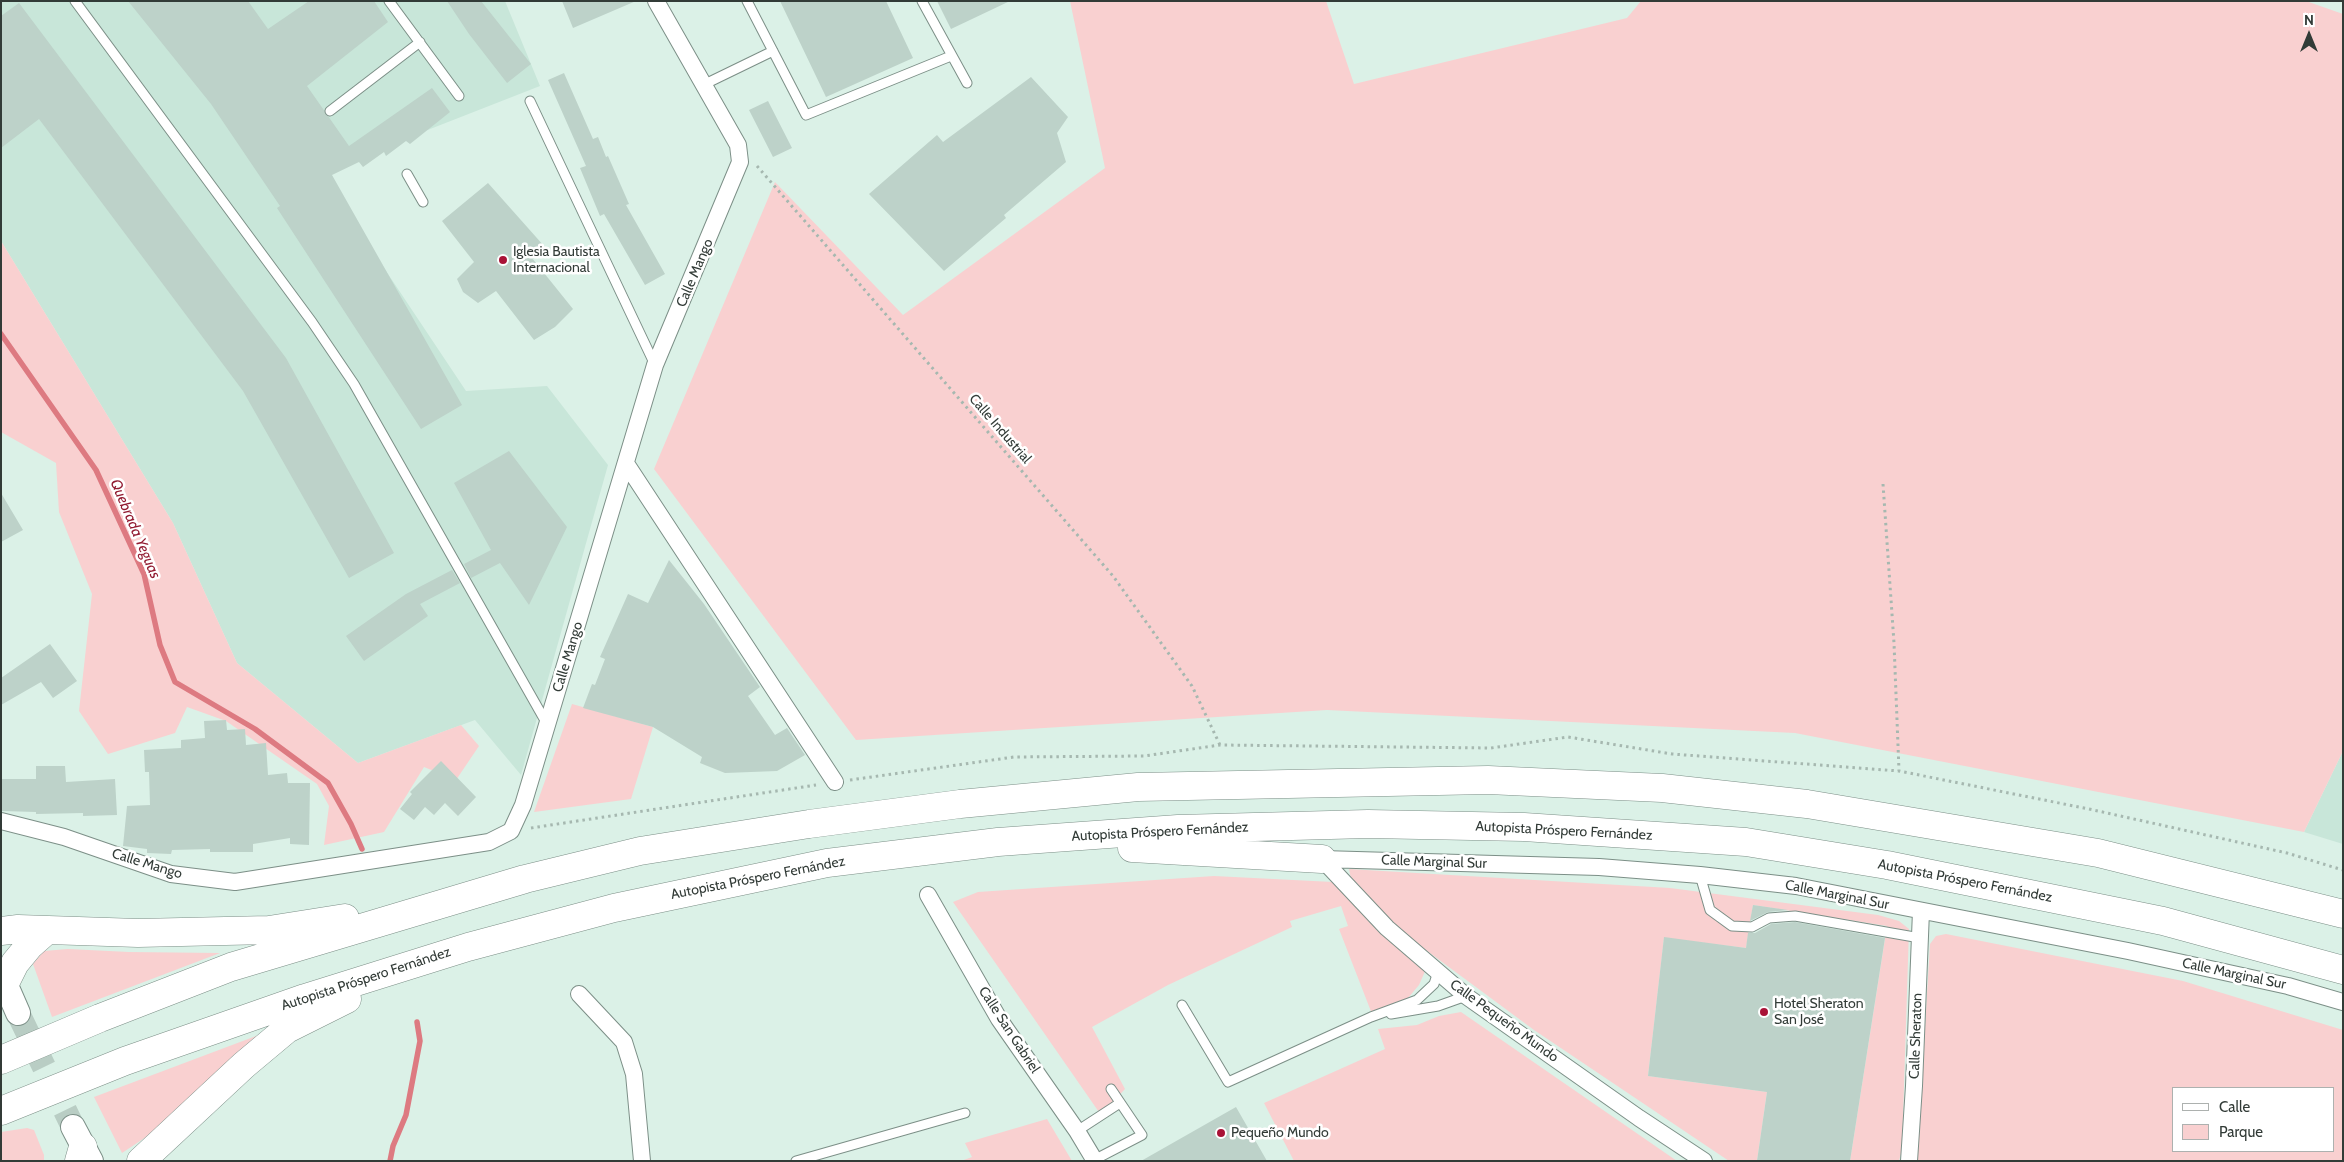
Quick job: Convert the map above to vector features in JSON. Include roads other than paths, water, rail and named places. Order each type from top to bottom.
[{"type":"highway","points":[[1,1060],[100,1018],[231,967],[481,892],[640,851],[809,824],[960,804],[1138,787],[1488,780],[1662,788],[1807,804],[2098,853],[2343,914]]},
{"type":"highway","name":"Autopista Próspero Fernández","points":[[1,1111],[125,1062],[230,1024],[468,947],[614,908],[818,865],[998,842],[1178,830],[1368,824],[1524,827],[1737,842],[1888,865],[2163,921],[2343,970]]},
{"type":"highway","points":[[998,842],[1169,849],[1322,859]]},
{"type":"highway","points":[[1,931],[18,929],[138,933],[269,930],[481,892]]},
{"type":"highway","points":[[3,978],[29,946],[46,931]]},
{"type":"highway","points":[[143,1160],[244,1065],[286,1030],[363,991],[468,947]]},
{"type":"street","points":[[656,1],[703,85]]},
{"type":"street","name":"Calle Mango","points":[[1,821],[64,837],[171,874],[235,882],[489,842],[511,831],[524,805],[655,365],[740,162],[738,145],[703,85]]},
{"type":"street","points":[[627,464],[835,782]]},
{"type":"street","name":"Calle Marginal Sur","points":[[1322,859],[1599,867],[1700,875],[1796,886],[2288,986],[2343,1002]]},
{"type":"street","name":"Calle Pequeño Mundo","points":[[1322,859],[1387,928],[1466,996],[1639,1118],[1704,1161]]},
{"type":"street","name":"Calle San Gabriel","points":[[928,895],[999,1019],[1077,1131],[1094,1160]]},
{"type":"street","name":"Calle Sheraton","points":[[1909,1161],[1921,911]]},
{"type":"street","points":[[3,978],[18,1013]]},
{"type":"street","points":[[579,994],[624,1042],[634,1074],[642,1161]]},
{"type":"lane","points":[[75,1],[312,322],[354,384],[548,725]]},
{"type":"lane","points":[[389,1],[460,96]]},
{"type":"lane","points":[[747,1],[806,115],[951,56]]},
{"type":"lane","points":[[922,1],[967,83]]},
{"type":"lane","points":[[330,111],[420,42]]},
{"type":"lane","points":[[703,85],[773,51]]},
{"type":"lane","points":[[530,101],[655,365]]},
{"type":"lane","points":[[407,174],[423,202]]},
{"type":"lane","points":[[1700,875],[1710,910],[1732,926],[1752,927],[1769,918],[1795,916],[1920,938]]},
{"type":"lane","points":[[1182,1005],[1228,1082],[1371,1018],[1417,1000],[1434,984],[1438,972]]},
{"type":"lane","points":[[1371,1018],[1438,1006],[1466,996]]},
{"type":"lane","points":[[1094,1160],[1142,1135],[1111,1089]]},
{"type":"lane","points":[[1077,1131],[1120,1103]]},
{"type":"lane","points":[[796,1161],[965,1113]]},
{"type":"waterway","name":"Quebrada Yeguas","points":[[1,334],[96,470],[144,574],[160,645],[175,682],[255,729],[328,783],[351,824],[362,849]]},
{"type":"waterway","name":"Quebrada Yeguas","points":[[390,1161],[393,1146],[406,1115],[420,1041],[417,1022]]},
{"type":"tunnel","points":[[18,1013],[73,1127]]},
{"type":"place","name":"Iglesia Bautista Internacional","points":[[503,260]]},
{"type":"place","name":"Hotel Sheraton San José","points":[[1764,1012]]},
{"type":"place","name":"Pequeño Mundo","points":[[1221,1133]]}]
